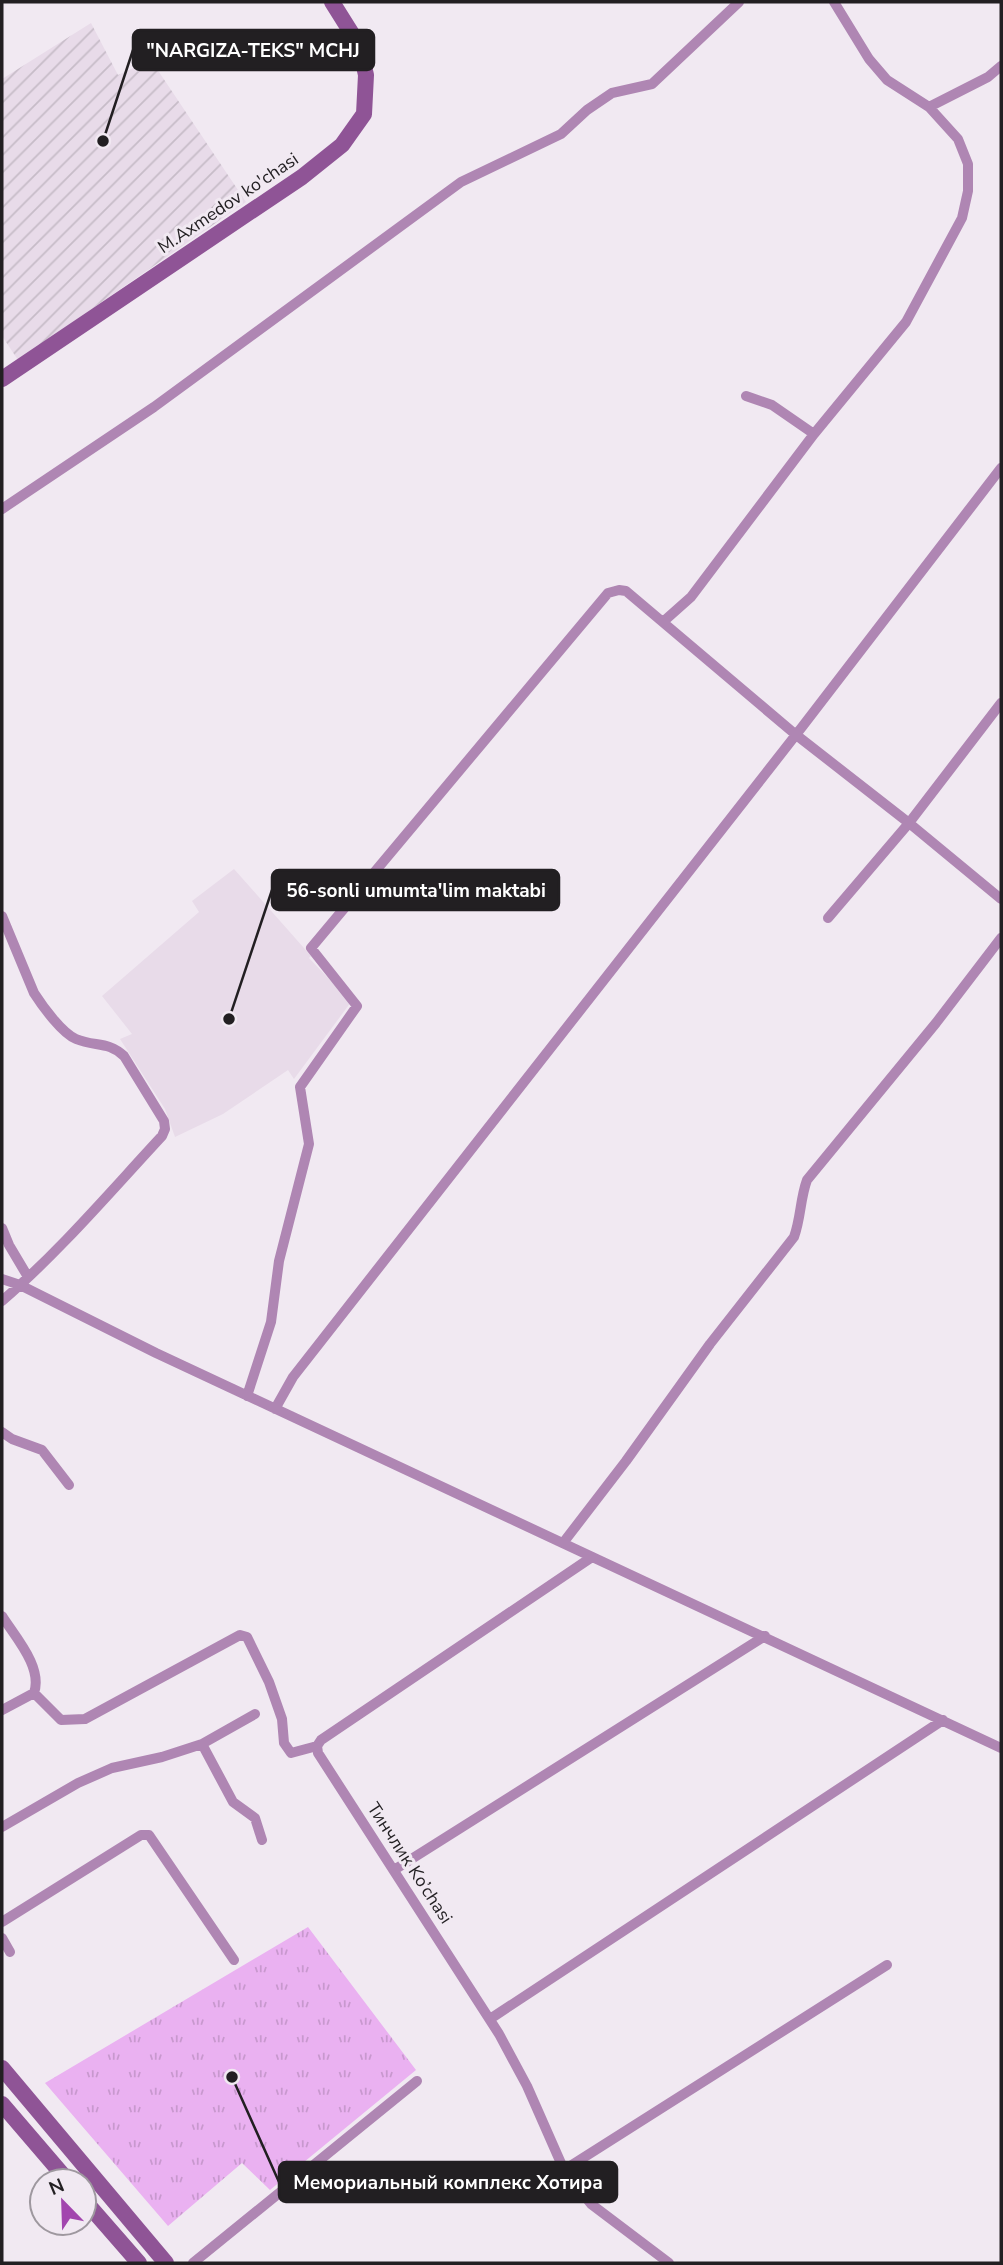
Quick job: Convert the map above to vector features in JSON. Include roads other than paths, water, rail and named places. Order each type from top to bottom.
[{"type":"main road","name":"M.Axmedov ko'chasi","points":[[2,379],[302,177],[342,145],[364,114],[366,75],[359,45],[332,2]]},
{"type":"main road","points":[[2,2068],[166,2263]]},
{"type":"main road","points":[[2,2104],[56,2167]]},
{"type":"main road","points":[[98,2216],[139,2263]]},
{"type":"street","points":[[2,509],[154,407],[461,182],[561,134],[587,110],[612,93],[652,84],[739,2]]},
{"type":"street","points":[[664,621],[691,597],[814,434],[906,322],[962,218],[968,191],[968,164],[957,139],[929,107],[887,80],[869,60],[834,2]]},
{"type":"street","points":[[929,107],[971,86],[1001,66]]},
{"type":"street","points":[[746,396],[772,405],[814,434]]},
{"type":"street","points":[[275,1409],[301,1366],[1001,468]]},
{"type":"street","points":[[247,1396],[271,1322],[279,1261],[309,1144],[300,1087],[357,1006],[311,948],[608,593],[626,591],[795,734],[1001,899]]},
{"type":"street","points":[[828,918],[909,823],[1001,703]]},
{"type":"street","points":[[2,916],[41,1004],[75,1039],[116,1048],[124,1056],[164,1121],[165,1129],[162,1136],[2,1301]]},
{"type":"street","points":[[563,1543],[710,1344],[794,1237],[807,1180],[1001,939]]},
{"type":"street","points":[[2,1228],[24,1281]]},
{"type":"street","points":[[2,1279],[24,1281],[132,1341],[247,1396],[1001,1748]]},
{"type":"street","points":[[2,1432],[12,1439],[42,1450],[69,1485]]},
{"type":"street","points":[[34,1693],[61,1720],[85,1718],[240,1634],[247,1637],[270,1682],[282,1719],[284,1743],[291,1753],[317,1746],[321,1740],[592,1557]]},
{"type":"street","points":[[2,1616],[29,1658],[38,1683],[34,1693],[2,1710]]},
{"type":"street","points":[[394,1870],[765,1636]]},
{"type":"street","points":[[2,1827],[78,1783],[112,1768],[202,1744],[255,1714]]},
{"type":"street","points":[[490,2019],[943,1720]]},
{"type":"street","points":[[202,1744],[233,1802],[254,1818],[262,1840]]},
{"type":"street","name":"Тинчлик Ko’chasi","points":[[317,1746],[318,1754],[490,2019],[527,2086],[565,2170],[591,2204],[669,2263]]},
{"type":"street","points":[[2,1922],[141,1835],[149,1835],[234,1960]]},
{"type":"street","points":[[2,1938],[10,1952]]},
{"type":"street","points":[[565,2170],[887,1965]]},
{"type":"street","points":[[193,2263],[417,2081]]},
{"type":"place","name":"\"NARGIZA-TEKS\" MCHJ","points":[[103,141]]},
{"type":"place","name":"56-sonli umumta'lim maktabi","points":[[229,1019]]},
{"type":"place","name":"Мемориальный комплекс Хотира","points":[[232,2077]]}]
